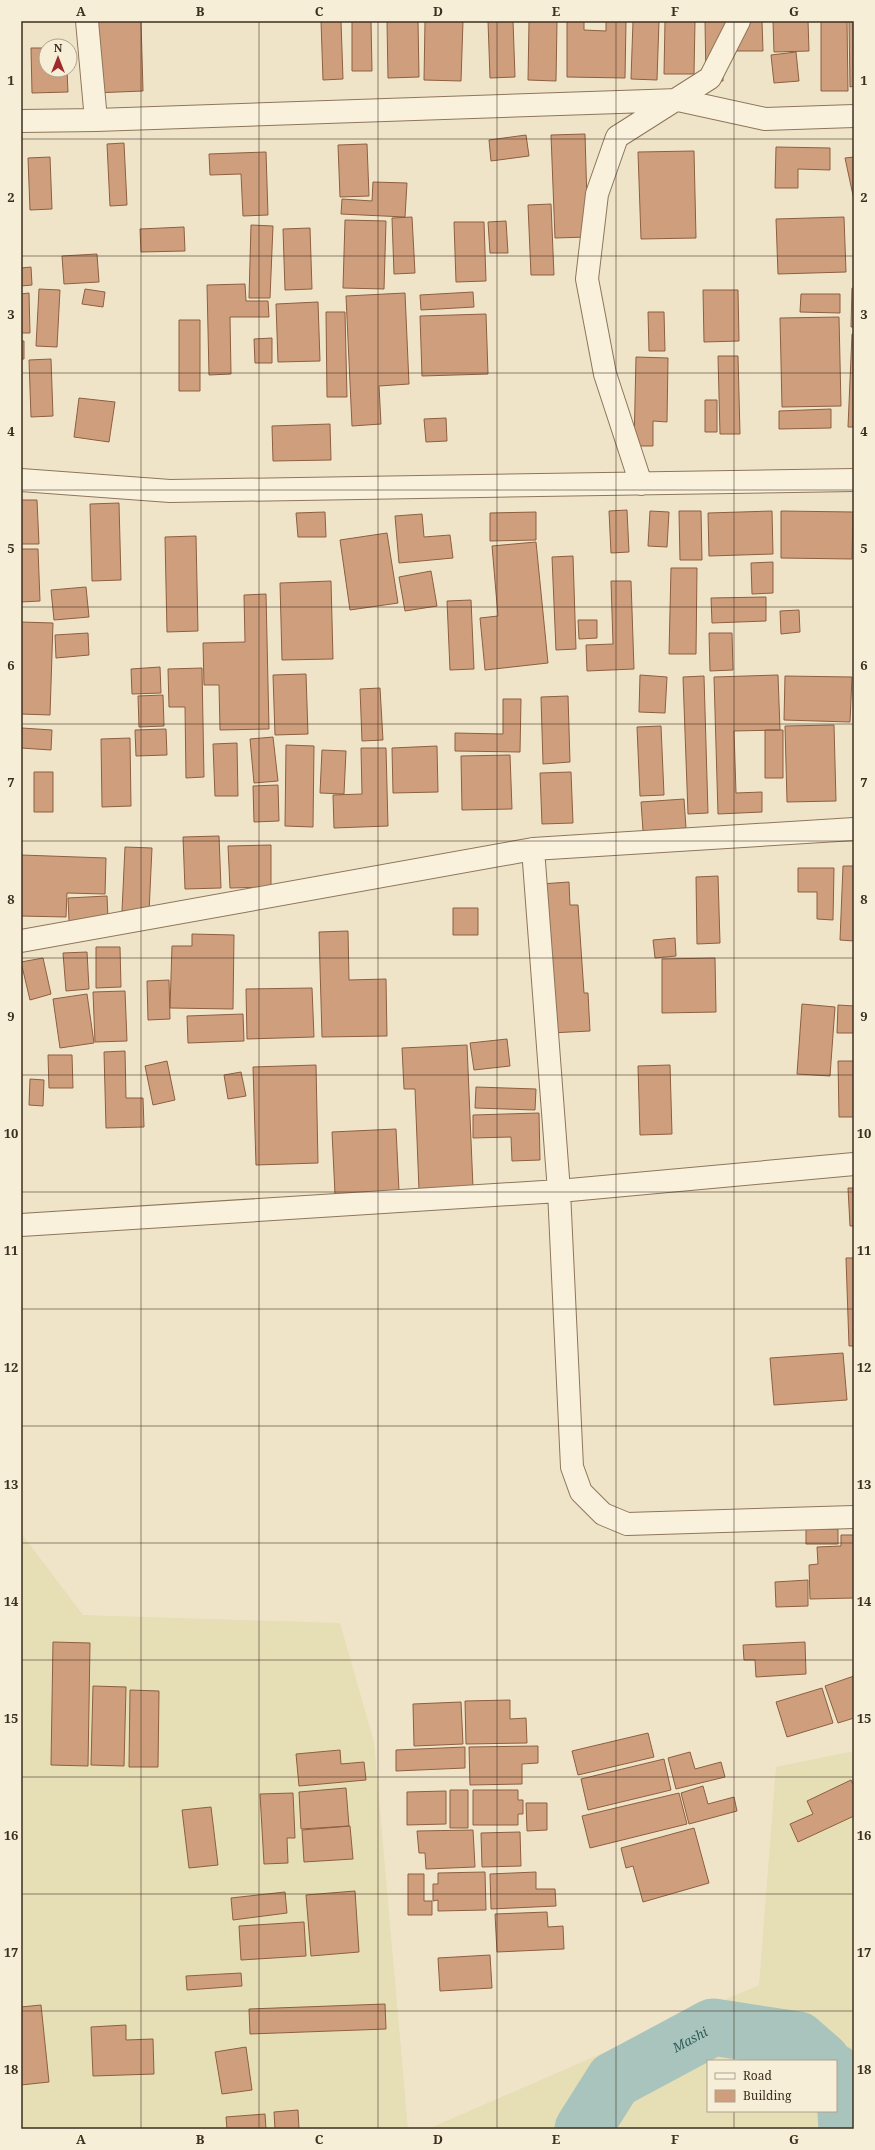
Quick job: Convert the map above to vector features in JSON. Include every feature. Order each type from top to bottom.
[{"type":"street","points":[[87,21],[96,120]]},
{"type":"street","points":[[641,484],[605,374],[587,279],[597,194],[617,137],[678,100],[710,78],[739,21]]},
{"type":"street","points":[[21,121],[96,120],[678,100],[765,119],[854,116]]},
{"type":"street","points":[[21,480],[170,491],[854,480]]},
{"type":"street","points":[[21,941],[533,849],[854,829]]},
{"type":"street","points":[[533,849],[559,1191],[572,1467],[580,1492],[603,1514],[627,1524],[854,1517]]},
{"type":"street","points":[[21,1225],[559,1191],[854,1164]]},
{"type":"shaded area","points":[[21,1533],[83,1615],[340,1623],[374,1742],[408,2129],[21,2129]]},
{"type":"shaded area","points":[[854,1751],[854,2129],[428,2129],[759,1985],[776,1767]]},
{"type":"building","points":[[91,21],[141,21],[143,91],[93,93]]},
{"type":"building","points":[[321,21],[341,21],[343,79],[323,80]]},
{"type":"building","points":[[352,21],[371,21],[372,71],[352,71]]},
{"type":"building","points":[[387,21],[418,21],[419,77],[388,78]]},
{"type":"building","points":[[425,21],[463,21],[461,81],[424,80]]},
{"type":"building","points":[[488,21],[513,21],[515,77],[490,78]]},
{"type":"building","points":[[529,21],[557,21],[556,81],[528,80]]},
{"type":"building","points":[[567,21],[584,21],[584,30],[606,31],[606,21],[626,21],[625,78],[567,77]]},
{"type":"building","points":[[633,21],[659,21],[657,80],[631,79]]},
{"type":"building","points":[[665,21],[695,21],[694,74],[664,74]]},
{"type":"building","points":[[705,21],[762,21],[763,51],[723,51],[723,81],[706,81]]},
{"type":"building","points":[[773,21],[808,21],[809,51],[774,52]]},
{"type":"building","points":[[821,21],[847,21],[848,91],[821,91]]},
{"type":"building","points":[[849,21],[854,21],[854,86],[850,87]]},
{"type":"building","points":[[31,48],[38,48],[38,78],[67,78],[68,92],[32,93]]},
{"type":"building","points":[[796,52],[799,81],[774,83],[771,55]]},
{"type":"building","points":[[585,134],[588,237],[555,238],[551,135]]},
{"type":"building","points":[[526,135],[529,156],[491,161],[489,140]]},
{"type":"building","points":[[124,143],[127,205],[110,206],[107,144]]},
{"type":"building","points":[[367,144],[369,196],[340,197],[338,145]]},
{"type":"building","points":[[776,147],[830,148],[830,170],[798,169],[798,188],[775,188]]},
{"type":"building","points":[[694,151],[696,238],[641,239],[638,152]]},
{"type":"building","points":[[266,152],[268,215],[243,216],[241,174],[210,175],[209,154]]},
{"type":"building","points":[[50,157],[52,209],[30,210],[28,158]]},
{"type":"building","points":[[854,157],[854,200],[845,158]]},
{"type":"building","points":[[373,182],[407,183],[405,217],[341,214],[342,199],[372,201]]},
{"type":"building","points":[[551,204],[554,275],[531,275],[528,205]]},
{"type":"building","points":[[412,217],[415,273],[394,274],[392,218]]},
{"type":"building","points":[[844,217],[846,272],[778,274],[776,219]]},
{"type":"building","points":[[345,220],[386,221],[384,289],[343,288]]},
{"type":"building","points":[[506,221],[508,253],[490,253],[488,222]]},
{"type":"building","points":[[454,222],[484,222],[486,281],[456,282]]},
{"type":"building","points":[[251,225],[273,226],[270,298],[249,298]]},
{"type":"building","points":[[184,227],[185,251],[141,252],[140,229]]},
{"type":"building","points":[[310,228],[312,289],[285,290],[283,229]]},
{"type":"building","points":[[97,254],[99,282],[64,284],[62,256]]},
{"type":"building","points":[[31,267],[32,285],[21,286],[21,268]]},
{"type":"building","points":[[245,284],[246,301],[268,301],[269,317],[230,317],[231,374],[209,375],[207,285]]},
{"type":"building","points":[[852,288],[854,288],[854,327],[851,327]]},
{"type":"building","points":[[39,289],[60,290],[57,347],[36,346]]},
{"type":"building","points":[[85,289],[105,292],[103,307],[82,304]]},
{"type":"building","points":[[703,290],[738,290],[739,341],[704,342]]},
{"type":"building","points":[[473,292],[474,307],[421,310],[420,295]]},
{"type":"building","points":[[29,293],[30,333],[21,333],[21,294]]},
{"type":"building","points":[[405,293],[409,384],[379,386],[381,424],[352,426],[346,296]]},
{"type":"building","points":[[801,294],[840,294],[840,313],[800,312]]},
{"type":"building","points":[[318,302],[320,361],[278,362],[276,304]]},
{"type":"building","points":[[326,312],[345,312],[347,397],[327,397]]},
{"type":"building","points":[[648,312],[664,312],[665,351],[649,351]]},
{"type":"building","points":[[486,314],[488,374],[422,376],[420,316]]},
{"type":"building","points":[[839,317],[841,406],[782,407],[780,318]]},
{"type":"building","points":[[179,320],[200,320],[200,391],[179,391]]},
{"type":"building","points":[[852,334],[854,334],[854,427],[848,427]]},
{"type":"building","points":[[272,338],[272,363],[255,363],[254,339]]},
{"type":"building","points":[[21,341],[24,341],[24,359],[21,359]]},
{"type":"building","points":[[718,356],[738,356],[740,434],[720,434]]},
{"type":"building","points":[[636,357],[668,358],[667,422],[653,421],[653,446],[634,446]]},
{"type":"building","points":[[51,359],[53,416],[31,417],[29,360]]},
{"type":"building","points":[[79,398],[115,402],[109,442],[74,437]]},
{"type":"building","points":[[705,400],[717,400],[717,432],[705,432]]},
{"type":"building","points":[[831,409],[831,428],[779,429],[779,411]]},
{"type":"building","points":[[446,418],[447,441],[426,442],[424,419]]},
{"type":"building","points":[[330,424],[331,460],[273,461],[272,426]]},
{"type":"building","points":[[21,500],[37,500],[39,544],[21,544]]},
{"type":"building","points":[[119,503],[121,580],[92,581],[90,504]]},
{"type":"building","points":[[627,510],[629,552],[611,553],[609,511]]},
{"type":"building","points":[[650,511],[669,512],[667,547],[648,546]]},
{"type":"building","points":[[679,511],[701,511],[702,560],[680,560]]},
{"type":"building","points":[[772,511],[773,554],[709,556],[708,513]]},
{"type":"building","points":[[781,511],[853,512],[852,559],[781,558]]},
{"type":"building","points":[[325,512],[326,537],[298,537],[296,513]]},
{"type":"building","points":[[536,512],[536,540],[490,541],[490,513]]},
{"type":"building","points":[[422,514],[424,537],[450,535],[453,558],[399,563],[395,516]]},
{"type":"building","points":[[387,533],[398,603],[350,610],[340,540]]},
{"type":"building","points":[[196,536],[198,631],[167,632],[165,537]]},
{"type":"building","points":[[536,542],[548,663],[485,670],[480,618],[498,616],[492,546]]},
{"type":"building","points":[[21,549],[38,549],[40,601],[21,602]]},
{"type":"building","points":[[573,556],[576,649],[556,650],[552,557]]},
{"type":"building","points":[[773,562],[773,593],[752,594],[751,563]]},
{"type":"building","points":[[671,568],[697,568],[696,654],[669,654]]},
{"type":"building","points":[[431,571],[437,606],[405,611],[399,577]]},
{"type":"building","points":[[331,581],[333,659],[282,660],[280,583]]},
{"type":"building","points":[[611,581],[631,581],[634,669],[587,671],[586,645],[613,644]]},
{"type":"building","points":[[86,587],[89,617],[54,620],[51,590]]},
{"type":"building","points":[[266,594],[269,729],[220,730],[219,685],[204,685],[203,643],[245,642],[244,595]]},
{"type":"building","points":[[766,597],[766,621],[712,623],[711,598]]},
{"type":"building","points":[[471,600],[474,669],[450,670],[447,601]]},
{"type":"building","points":[[799,610],[800,632],[781,634],[780,611]]},
{"type":"building","points":[[578,620],[597,620],[597,638],[579,639]]},
{"type":"building","points":[[21,622],[53,623],[50,715],[21,714]]},
{"type":"building","points":[[88,633],[89,655],[56,658],[55,635]]},
{"type":"building","points":[[709,633],[732,633],[733,670],[710,671]]},
{"type":"building","points":[[160,667],[161,693],[132,694],[131,669]]},
{"type":"building","points":[[202,668],[204,777],[186,778],[185,707],[169,707],[168,669]]},
{"type":"building","points":[[306,674],[308,734],[275,735],[273,675]]},
{"type":"building","points":[[640,675],[667,677],[665,713],[639,712]]},
{"type":"building","points":[[778,675],[780,730],[734,731],[736,793],[762,792],[762,812],[718,814],[714,677]]},
{"type":"building","points":[[704,676],[708,813],[688,814],[683,677]]},
{"type":"building","points":[[785,676],[852,677],[850,722],[784,720]]},
{"type":"building","points":[[380,688],[383,740],[362,741],[360,689]]},
{"type":"building","points":[[163,695],[164,726],[139,727],[138,696]]},
{"type":"building","points":[[568,696],[570,762],[543,764],[541,697]]},
{"type":"building","points":[[503,699],[521,699],[520,752],[455,751],[455,733],[503,734]]},
{"type":"building","points":[[834,725],[836,801],[787,802],[785,726]]},
{"type":"building","points":[[661,726],[664,795],[640,796],[637,727]]},
{"type":"building","points":[[22,728],[52,730],[51,750],[21,748]]},
{"type":"building","points":[[166,729],[167,755],[136,756],[135,730]]},
{"type":"building","points":[[765,730],[783,730],[783,778],[765,778]]},
{"type":"building","points":[[273,737],[278,781],[254,783],[250,739]]},
{"type":"building","points":[[130,738],[131,806],[102,807],[101,739]]},
{"type":"building","points":[[237,743],[238,796],[215,796],[213,744]]},
{"type":"building","points":[[286,745],[314,746],[313,827],[285,826]]},
{"type":"building","points":[[437,746],[438,792],[393,793],[392,748]]},
{"type":"building","points":[[361,748],[386,748],[388,826],[334,828],[333,795],[362,794]]},
{"type":"building","points":[[322,750],[346,751],[344,794],[320,793]]},
{"type":"building","points":[[510,755],[512,809],[462,810],[461,756]]},
{"type":"building","points":[[34,772],[53,772],[53,812],[34,812]]},
{"type":"building","points":[[571,772],[573,823],[542,824],[540,773]]},
{"type":"building","points":[[278,785],[279,821],[254,822],[253,786]]},
{"type":"building","points":[[684,799],[686,828],[643,831],[641,802]]},
{"type":"building","points":[[219,836],[221,888],[185,889],[183,837]]},
{"type":"building","points":[[271,845],[271,887],[230,888],[228,846]]},
{"type":"building","points":[[125,847],[152,848],[149,912],[122,911]]},
{"type":"building","points":[[21,855],[106,858],[105,894],[67,893],[66,917],[21,916]]},
{"type":"building","points":[[843,866],[854,866],[854,941],[840,940]]},
{"type":"building","points":[[798,868],[834,868],[833,920],[817,919],[817,892],[798,892]]},
{"type":"building","points":[[718,876],[720,943],[697,944],[696,877]]},
{"type":"building","points":[[569,882],[570,905],[578,905],[584,993],[588,993],[590,1031],[550,1033],[541,884]]},
{"type":"building","points":[[107,896],[108,919],[69,921],[68,898]]},
{"type":"building","points":[[453,908],[478,908],[478,935],[453,935]]},
{"type":"building","points":[[348,931],[349,980],[386,979],[387,1036],[322,1037],[319,932]]},
{"type":"building","points":[[192,934],[234,935],[233,1009],[170,1008],[172,946],[192,946]]},
{"type":"building","points":[[675,938],[676,956],[655,958],[653,940]]},
{"type":"building","points":[[96,947],[120,947],[121,987],[96,988]]},
{"type":"building","points":[[87,952],[89,989],[66,991],[63,953]]},
{"type":"building","points":[[43,958],[51,994],[30,1000],[21,962]]},
{"type":"building","points":[[715,958],[716,1012],[662,1013],[662,959]]},
{"type":"building","points":[[169,980],[170,1019],[148,1020],[147,981]]},
{"type":"building","points":[[312,988],[314,1037],[247,1039],[246,989]]},
{"type":"building","points":[[125,991],[127,1041],[95,1042],[93,992]]},
{"type":"building","points":[[87,994],[94,1043],[60,1048],[53,999]]},
{"type":"building","points":[[802,1004],[835,1007],[830,1076],[797,1074]]},
{"type":"building","points":[[838,1005],[854,1006],[854,1033],[837,1033]]},
{"type":"building","points":[[243,1014],[244,1041],[188,1043],[187,1016]]},
{"type":"building","points":[[507,1039],[510,1066],[474,1070],[470,1043]]},
{"type":"building","points":[[467,1045],[473,1188],[419,1190],[415,1089],[404,1089],[402,1048]]},
{"type":"building","points":[[125,1051],[126,1098],[143,1098],[144,1127],[106,1128],[104,1052]]},
{"type":"building","points":[[48,1055],[72,1055],[73,1088],[49,1088]]},
{"type":"building","points":[[167,1061],[175,1100],[153,1105],[145,1066]]},
{"type":"building","points":[[838,1061],[854,1061],[854,1117],[839,1117]]},
{"type":"building","points":[[316,1065],[318,1163],[256,1165],[253,1067]]},
{"type":"building","points":[[670,1065],[672,1134],[640,1135],[638,1066]]},
{"type":"building","points":[[241,1072],[246,1096],[228,1099],[224,1075]]},
{"type":"building","points":[[30,1079],[44,1080],[43,1106],[29,1105]]},
{"type":"building","points":[[476,1087],[536,1089],[535,1110],[475,1108]]},
{"type":"building","points":[[539,1113],[540,1160],[512,1161],[511,1137],[473,1138],[473,1115]]},
{"type":"building","points":[[396,1129],[399,1191],[335,1194],[332,1132]]},
{"type":"building","points":[[848,1188],[854,1188],[854,1226],[850,1226]]},
{"type":"building","points":[[846,1258],[854,1258],[854,1346],[849,1346]]},
{"type":"building","points":[[843,1353],[847,1400],[774,1405],[770,1358]]},
{"type":"building","points":[[806,1529],[838,1529],[838,1544],[806,1544]]},
{"type":"building","points":[[841,1535],[854,1535],[854,1598],[810,1599],[809,1565],[818,1564],[817,1547],[841,1546]]},
{"type":"building","points":[[808,1580],[808,1606],[776,1607],[775,1582]]},
{"type":"building","points":[[53,1642],[90,1643],[88,1766],[51,1765]]},
{"type":"building","points":[[805,1642],[806,1674],[756,1677],[755,1660],[744,1660],[743,1645]]},
{"type":"building","points":[[854,1676],[854,1718],[838,1723],[825,1686]]},
{"type":"building","points":[[93,1686],[126,1687],[124,1766],[91,1765]]},
{"type":"building","points":[[822,1688],[833,1723],[787,1737],[776,1702]]},
{"type":"building","points":[[130,1690],[159,1691],[158,1767],[129,1767]]},
{"type":"building","points":[[510,1700],[510,1719],[526,1718],[527,1743],[466,1744],[465,1701]]},
{"type":"building","points":[[461,1702],[463,1744],[414,1746],[413,1704]]},
{"type":"building","points":[[648,1733],[654,1757],[578,1775],[572,1751]]},
{"type":"building","points":[[538,1746],[538,1763],[522,1764],[522,1784],[470,1785],[469,1747]]},
{"type":"building","points":[[465,1747],[465,1768],[396,1771],[396,1750]]},
{"type":"building","points":[[340,1750],[341,1764],[364,1762],[366,1780],[299,1786],[296,1754]]},
{"type":"building","points":[[690,1752],[695,1769],[721,1762],[725,1777],[676,1789],[668,1758]]},
{"type":"building","points":[[664,1759],[671,1790],[588,1810],[581,1779]]},
{"type":"building","points":[[851,1780],[854,1786],[854,1816],[798,1842],[790,1824],[813,1814],[807,1801]]},
{"type":"building","points":[[703,1786],[708,1804],[734,1797],[737,1811],[689,1824],[681,1793]]},
{"type":"building","points":[[346,1788],[349,1826],[301,1829],[299,1792]]},
{"type":"building","points":[[450,1790],[468,1790],[468,1828],[450,1828]]},
{"type":"building","points":[[473,1790],[518,1790],[518,1800],[523,1800],[523,1814],[518,1814],[518,1825],[473,1825]]},
{"type":"building","points":[[446,1791],[446,1824],[407,1825],[407,1792]]},
{"type":"building","points":[[293,1793],[295,1838],[287,1838],[288,1863],[264,1864],[260,1794]]},
{"type":"building","points":[[679,1793],[687,1824],[590,1848],[582,1816]]},
{"type":"building","points":[[526,1803],[547,1803],[547,1830],[527,1831]]},
{"type":"building","points":[[211,1807],[218,1865],[189,1868],[182,1810]]},
{"type":"building","points":[[350,1826],[353,1859],[304,1862],[302,1830]]},
{"type":"building","points":[[694,1828],[709,1883],[643,1902],[633,1866],[626,1868],[621,1848]]},
{"type":"building","points":[[473,1830],[475,1867],[426,1869],[425,1853],[419,1853],[417,1831]]},
{"type":"building","points":[[520,1832],[521,1866],[482,1867],[481,1833]]},
{"type":"building","points":[[485,1872],[486,1910],[438,1911],[438,1900],[433,1901],[433,1884],[438,1884],[438,1873]]},
{"type":"building","points":[[536,1872],[536,1889],[555,1889],[556,1906],[491,1909],[490,1874]]},
{"type":"building","points":[[408,1874],[424,1874],[424,1901],[432,1901],[432,1915],[408,1915]]},
{"type":"building","points":[[355,1891],[359,1952],[311,1956],[306,1895]]},
{"type":"building","points":[[285,1892],[287,1913],[233,1920],[231,1898]]},
{"type":"building","points":[[547,1912],[548,1927],[563,1926],[564,1949],[497,1952],[495,1914]]},
{"type":"building","points":[[304,1922],[306,1956],[241,1960],[239,1926]]},
{"type":"building","points":[[490,1955],[492,1988],[440,1991],[438,1958]]},
{"type":"building","points":[[241,1973],[242,1986],[187,1990],[186,1976]]},
{"type":"building","points":[[385,2004],[386,2029],[250,2034],[249,2009]]},
{"type":"building","points":[[41,2005],[49,2082],[21,2085],[21,2007]]},
{"type":"building","points":[[126,2025],[126,2040],[153,2039],[154,2074],[93,2076],[91,2027]]},
{"type":"building","points":[[246,2047],[252,2090],[222,2094],[215,2052]]},
{"type":"building","points":[[298,2110],[299,2129],[275,2129],[274,2112]]},
{"type":"building","points":[[265,2114],[266,2129],[227,2129],[226,2117]]},
{"type":"waterway","name":"Mashi","points":[[583,2129],[614,2080],[713,2027],[798,2040],[821,2060]]},
{"type":"waterway","name":"Mashi","points":[[837,2074],[844,2081],[847,2129]]}]
